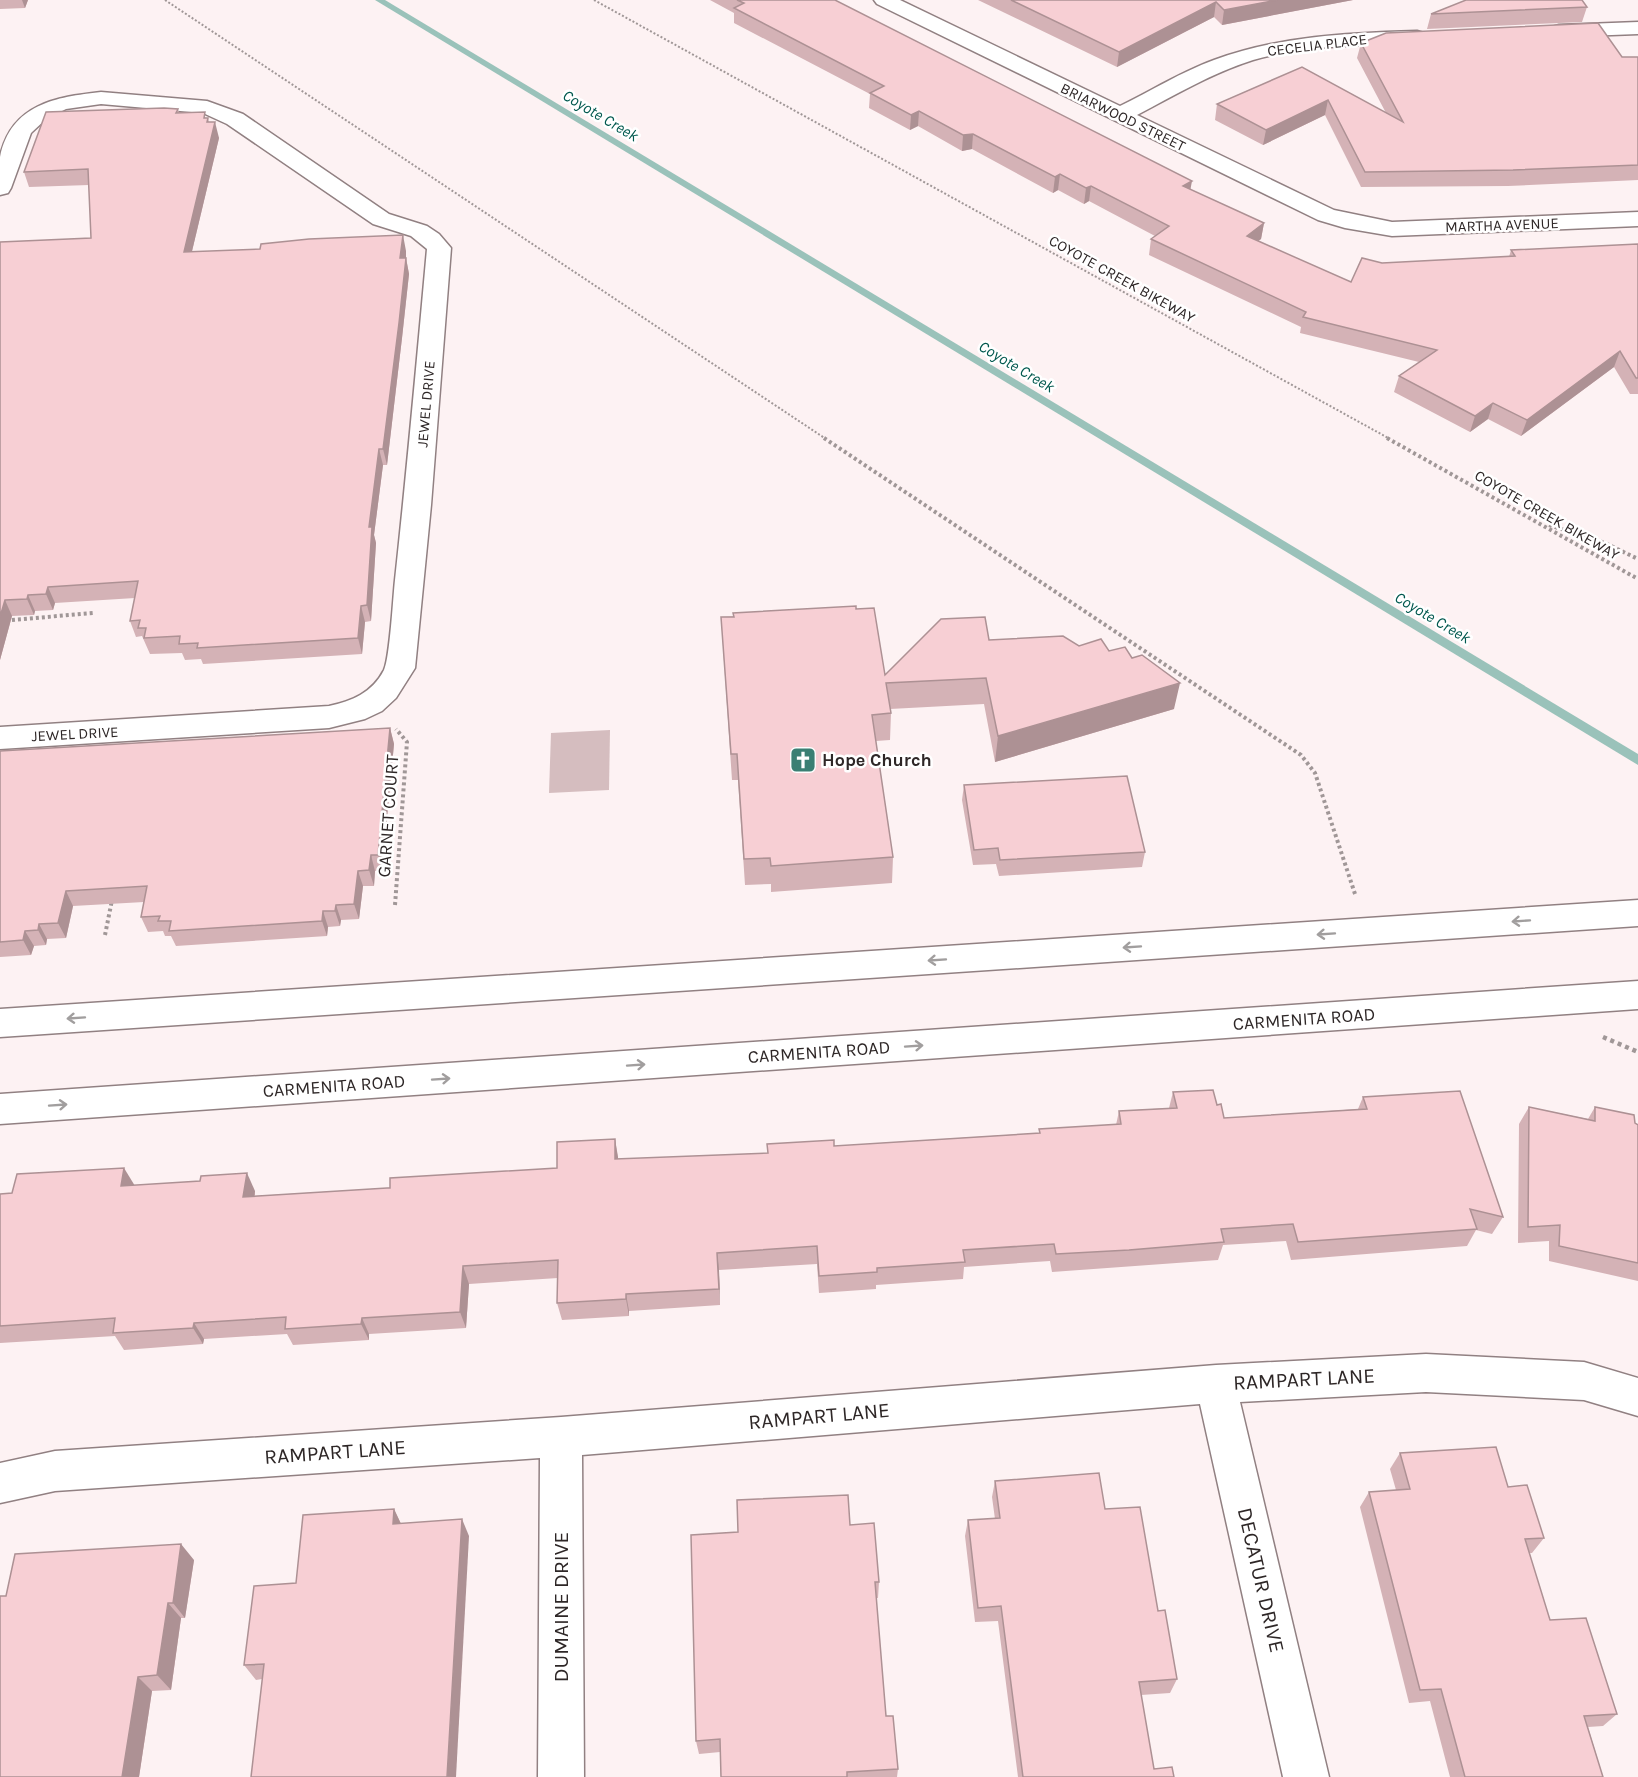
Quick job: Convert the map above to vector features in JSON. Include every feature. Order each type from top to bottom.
[{"type":"street","name":"BRIARWOOD STREET","points":[[884,0],[1326,215],[1365,226]]},
{"type":"street","points":[[1544,32],[1638,28]]},
{"type":"street","name":"CECELIA PLACE","points":[[1119,116],[1220,64],[1258,52],[1316,42],[1439,36]]},
{"type":"street","name":"JEWEL DRIVE","points":[[0,188],[21,131],[38,114],[60,102],[101,98],[207,107],[235,119],[381,219],[419,231],[439,248],[400,668],[375,703],[354,712],[329,717],[0,738]]},
{"type":"street","name":"MARTHA AVENUE","points":[[1365,226],[1392,229],[1638,219]]},
{"type":"street","points":[[0,1023],[1638,913]]},
{"type":"street","name":"CARMENITA ROAD","points":[[0,1109],[1638,995]]},
{"type":"street","name":"RAMPART LANE","points":[[0,1483],[55,1471],[561,1437],[1216,1384],[1426,1373],[1584,1381],[1638,1397]]},
{"type":"street","name":"DECATUR DRIVE","points":[[1216,1384],[1306,1777]]},
{"type":"street","name":"DUMAINE DRIVE","points":[[561,1437],[561,1777]]},
{"type":"path","points":[[165,0],[1301,755],[1315,773],[1368,931]]},
{"type":"path","name":"COYOTE CREEK BIKEWAY","points":[[594,0],[1542,523],[1638,579]]},
{"type":"path","points":[[1542,523],[1605,543],[1638,559]]},
{"type":"path","points":[[0,621],[93,613]]},
{"type":"path","name":"GARNET COURT","points":[[375,703],[407,742],[395,905]]},
{"type":"path","points":[[105,934],[115,889]]},
{"type":"shaded area","points":[[610,730],[609,790],[549,793],[551,733]]},
{"type":"building","points":[[737,0],[835,0],[1192,181],[1183,186],[1264,223],[1247,236],[1351,282],[1362,258],[1382,263],[1515,256],[1511,250],[1638,244],[1638,378],[1620,351],[1527,420],[1493,403],[1475,416],[1399,376],[1437,350],[1303,317],[1306,312],[1151,239],[1169,226],[1091,186],[1086,188],[1060,174],[1055,177],[973,134],[963,135],[919,111],[911,115],[870,93],[884,86],[734,8],[744,3]]},
{"type":"building","points":[[1011,0],[1277,0],[1224,10],[1216,2],[1119,52]]},
{"type":"building","points":[[1466,0],[1582,0],[1587,7],[1431,14]]},
{"type":"building","points":[[1598,23],[1622,57],[1638,57],[1638,165],[1365,172],[1328,100],[1266,130],[1217,104],[1302,67],[1403,122],[1361,43],[1386,33]]},
{"type":"building","points":[[178,109],[176,113],[205,112],[204,118],[208,118],[207,122],[215,122],[184,252],[260,249],[261,244],[309,239],[403,235],[400,258],[406,258],[399,323],[383,449],[379,449],[369,527],[372,527],[367,605],[361,606],[358,638],[197,648],[198,643],[179,644],[180,636],[144,638],[146,628],[138,628],[140,620],[130,621],[138,581],[48,587],[46,594],[28,595],[27,599],[5,600],[0,617],[0,242],[91,238],[88,169],[24,172],[46,112]]},
{"type":"building","points":[[856,606],[856,609],[874,608],[885,675],[941,619],[985,617],[989,640],[1063,636],[1079,646],[1101,639],[1109,651],[1125,647],[1132,658],[1142,655],[1180,683],[998,736],[986,678],[886,683],[891,713],[872,715],[893,857],[771,866],[770,858],[744,859],[737,754],[731,754],[721,617],[734,617],[733,613]]},
{"type":"building","points":[[390,728],[378,855],[371,855],[369,870],[358,871],[354,904],[336,905],[335,911],[323,911],[322,921],[169,931],[171,921],[158,921],[160,916],[141,917],[147,886],[66,891],[58,923],[39,924],[38,930],[25,931],[23,940],[0,942],[0,751]]},
{"type":"building","points":[[1127,776],[1145,852],[1000,860],[998,848],[974,850],[964,785]]},
{"type":"building","points":[[1213,1090],[1217,1105],[1221,1104],[1224,1118],[1367,1109],[1363,1097],[1460,1091],[1503,1217],[1470,1209],[1477,1229],[1298,1242],[1293,1224],[1221,1229],[1224,1242],[1129,1250],[1056,1254],[1054,1244],[963,1250],[965,1262],[877,1268],[877,1272],[819,1276],[817,1246],[717,1253],[719,1289],[626,1294],[626,1299],[557,1303],[558,1260],[463,1266],[460,1312],[362,1318],[361,1324],[285,1329],[286,1317],[194,1323],[193,1328],[113,1333],[115,1318],[0,1326],[0,1194],[12,1193],[17,1174],[124,1168],[121,1186],[200,1181],[201,1176],[247,1173],[243,1197],[390,1188],[390,1178],[557,1168],[557,1142],[615,1139],[615,1159],[768,1153],[767,1144],[834,1140],[834,1146],[1040,1133],[1039,1129],[1121,1124],[1119,1111],[1177,1108],[1173,1092]]},
{"type":"building","points":[[1529,1107],[1595,1121],[1595,1107],[1634,1115],[1635,1123],[1638,1125],[1638,1263],[1559,1246],[1560,1225],[1528,1227]]},
{"type":"building","points":[[1496,1447],[1508,1487],[1527,1485],[1544,1538],[1525,1539],[1550,1620],[1586,1618],[1617,1714],[1584,1716],[1603,1777],[1465,1777],[1441,1689],[1420,1690],[1369,1492],[1410,1489],[1400,1453]]},
{"type":"building","points":[[1099,1473],[1105,1509],[1140,1507],[1158,1611],[1165,1610],[1177,1679],[1139,1682],[1154,1769],[1172,1767],[1174,1777],[1023,1777],[1001,1606],[978,1608],[968,1520],[1000,1518],[995,1481]]},
{"type":"building","points":[[848,1495],[850,1525],[874,1523],[879,1582],[875,1582],[886,1716],[893,1716],[898,1769],[847,1772],[847,1777],[721,1777],[720,1739],[696,1741],[691,1535],[738,1532],[737,1500]]},
{"type":"building","points":[[394,1509],[393,1524],[462,1519],[447,1777],[251,1777],[264,1664],[244,1665],[254,1586],[296,1583],[303,1515]]},
{"type":"building","points":[[181,1544],[173,1603],[168,1603],[157,1675],[138,1677],[122,1777],[0,1777],[0,1596],[6,1596],[15,1554]]},
{"type":"waterway","name":"Coyote Creek","points":[[379,0],[1638,760]]},
{"type":"place","name":"Hope Church","points":[[803,760]]}]
